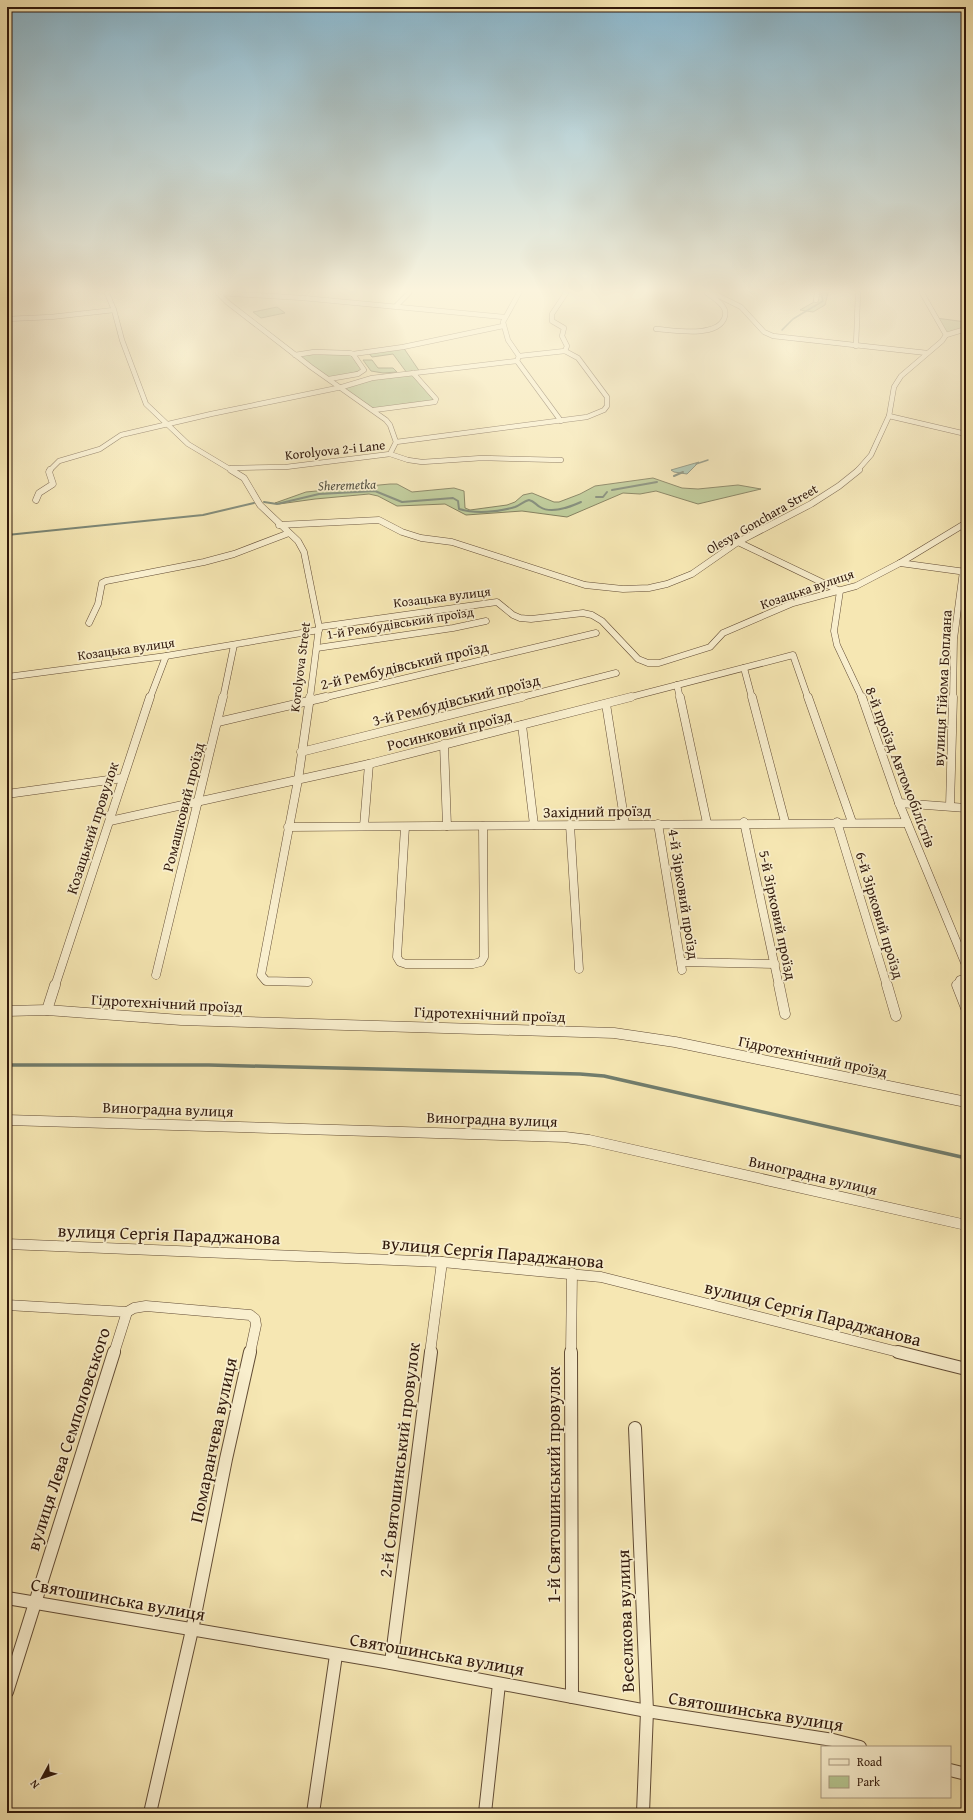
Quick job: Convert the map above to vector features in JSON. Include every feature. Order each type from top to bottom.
[{"type":"street","name":"Korolyova Street","points":[[136,378],[144,401],[166,424],[192,447],[230,468],[244,478],[260,505],[298,541],[306,558],[319,628],[317,648],[308,701],[298,780],[261,975],[266,981],[308,982]]},
{"type":"street","points":[[329,379],[335,378]]},
{"type":"street","points":[[36,500],[39,493],[53,484],[50,471],[65,458],[98,449],[118,436],[166,424],[342,387],[373,378]]},
{"type":"street","points":[[374,410],[435,402],[436,399],[417,378]]},
{"type":"street","points":[[532,378],[561,421]]},
{"type":"street","points":[[396,442],[561,421],[597,414],[604,410],[608,402],[607,397],[593,378]]},
{"type":"street","name":"Olesya Gonchara Street","points":[[279,524],[379,520],[402,532],[421,538],[459,544],[569,581],[585,585],[617,589],[649,588],[678,581],[699,569],[738,542],[811,504],[854,474],[871,455],[889,416],[894,387],[900,378]]},
{"type":"street","points":[[329,379],[374,410],[390,424],[396,442],[390,454]]},
{"type":"street","points":[[889,416],[966,434]]},
{"type":"street","name":"Korolyova 2-i Lane","points":[[230,468],[293,466],[390,454],[408,460],[422,462],[482,458],[561,460]]},
{"type":"street","name":"Козацька вулиця","points":[[7,677],[166,656],[234,645],[319,628],[497,602],[520,618],[531,619],[583,613],[592,615],[602,621],[634,657],[644,662],[655,664],[712,646],[723,633],[788,605],[856,586],[900,563],[966,523]]},
{"type":"street","points":[[89,623],[97,609],[102,583],[106,581],[204,562],[234,554],[289,534]]},
{"type":"street","points":[[738,542],[840,591]]},
{"type":"street","points":[[900,563],[964,571]]},
{"type":"street","name":"вулиця Гійома Боплана","points":[[950,806],[954,639],[964,571]]},
{"type":"street","name":"8-й проїзд Автомобілістів","points":[[840,591],[834,631],[837,645],[867,708],[899,803],[966,965]]},
{"type":"street","name":"1-й Рембудівський проїзд","points":[[317,648],[453,628],[486,621]]},
{"type":"street","name":"2-й Рембудівський проїзд","points":[[218,722],[596,633]]},
{"type":"street","name":"Ромашковий проїзд","points":[[156,974],[218,722],[234,645]]},
{"type":"street","name":"Росинковий проїзд","points":[[110,821],[369,764],[793,655],[852,822]]},
{"type":"street","name":"Козацький провулок","points":[[47,1010],[110,821],[142,718],[166,656]]},
{"type":"street","points":[[744,668],[785,822]]},
{"type":"street","name":"3-й Рембудівський проїзд","points":[[301,752],[616,674]]},
{"type":"street","points":[[677,685],[707,823]]},
{"type":"street","points":[[606,704],[625,824]]},
{"type":"street","points":[[522,725],[534,825]]},
{"type":"street","points":[[444,744],[447,826]]},
{"type":"street","points":[[364,826],[369,764]]},
{"type":"street","points":[[7,794],[123,778]]},
{"type":"street","points":[[899,803],[966,808]]},
{"type":"street","name":"Західний проїзд","points":[[288,827],[405,827],[744,822],[907,823]]},
{"type":"street","name":"5-й Зірковий проїзд","points":[[744,822],[785,1014]]},
{"type":"street","name":"6-й Зірковий проїзд","points":[[837,822],[896,1016]]},
{"type":"street","name":"4-й Зірковий проїзд","points":[[658,824],[682,966],[775,964]]},
{"type":"street","points":[[570,825],[579,969]]},
{"type":"street","points":[[405,827],[397,957],[400,962],[406,964],[473,964],[481,962],[484,957],[483,826]]},
{"type":"street","points":[[966,978],[960,980],[957,986],[966,1008]]},
{"type":"street","name":"Гідротехнічний проїзд","points":[[7,1010],[47,1010],[181,1020],[614,1033],[675,1042],[966,1102]]},
{"type":"street","name":"Виноградна вулиця","points":[[7,1120],[566,1137],[589,1140],[966,1225]]},
{"type":"street","name":"вулиця Сергія Параджанова","points":[[7,1244],[442,1262],[572,1273],[601,1277],[966,1369]]},
{"type":"street","name":"2-й Святошинський провулок","points":[[391,1663],[442,1262]]},
{"type":"street","name":"1-й Святошинський провулок","points":[[572,1273],[570,1422],[572,1697]]},
{"type":"street","name":"Помаранчева вулиця","points":[[7,1305],[127,1312],[134,1308],[146,1306],[250,1314],[256,1325],[226,1459],[192,1630],[150,1813]]},
{"type":"street","name":"вулиця Лева Семполовського","points":[[7,1692],[127,1312]]},
{"type":"street","name":"Веселкова вулиця","points":[[635,1428],[647,1711],[643,1813]]},
{"type":"street","name":"Святошинська вулиця","points":[[7,1598],[391,1663],[647,1711],[833,1740],[856,1746]]},
{"type":"street","points":[[313,1813],[336,1654]]},
{"type":"street","points":[[485,1813],[499,1684]]},
{"type":"street","points":[[951,1770],[966,1774]]},
{"type":"green space","points":[[372,378],[417,378],[436,400],[374,410],[342,387]]},
{"type":"green space","points":[[653,478],[682,488],[698,489],[738,485],[761,489],[698,504],[656,491],[640,494],[623,493],[567,517],[522,511],[466,515],[445,504],[397,506],[378,496],[369,494],[279,504],[275,503],[306,492],[397,484],[412,492],[454,488],[464,491],[465,508],[470,510],[507,505],[515,502],[523,495],[532,493],[554,502],[559,502],[580,494],[595,486]]},
{"type":"shaded area","points":[[699,462],[687,474],[674,472],[671,470]]},
{"type":"waterway","name":"Sheremetka","points":[[696,464],[708,460]]},
{"type":"waterway","name":"Sheremetka","points":[[674,476],[683,472]]},
{"type":"waterway","name":"Sheremetka","points":[[612,490],[657,482]]},
{"type":"waterway","name":"Sheremetka","points":[[264,502],[277,504],[319,494],[375,491],[402,502],[453,498],[458,501],[459,509],[473,512],[508,509],[529,500],[544,509],[550,510],[566,508],[581,502]]},
{"type":"waterway","name":"Sheremetka","points":[[596,497],[603,497],[607,492]]},
{"type":"waterway","name":"Sheremetka","points":[[7,535],[203,515],[254,503]]},
{"type":"waterway","points":[[7,1065],[209,1065],[580,1074],[604,1076],[966,1158]]}]
